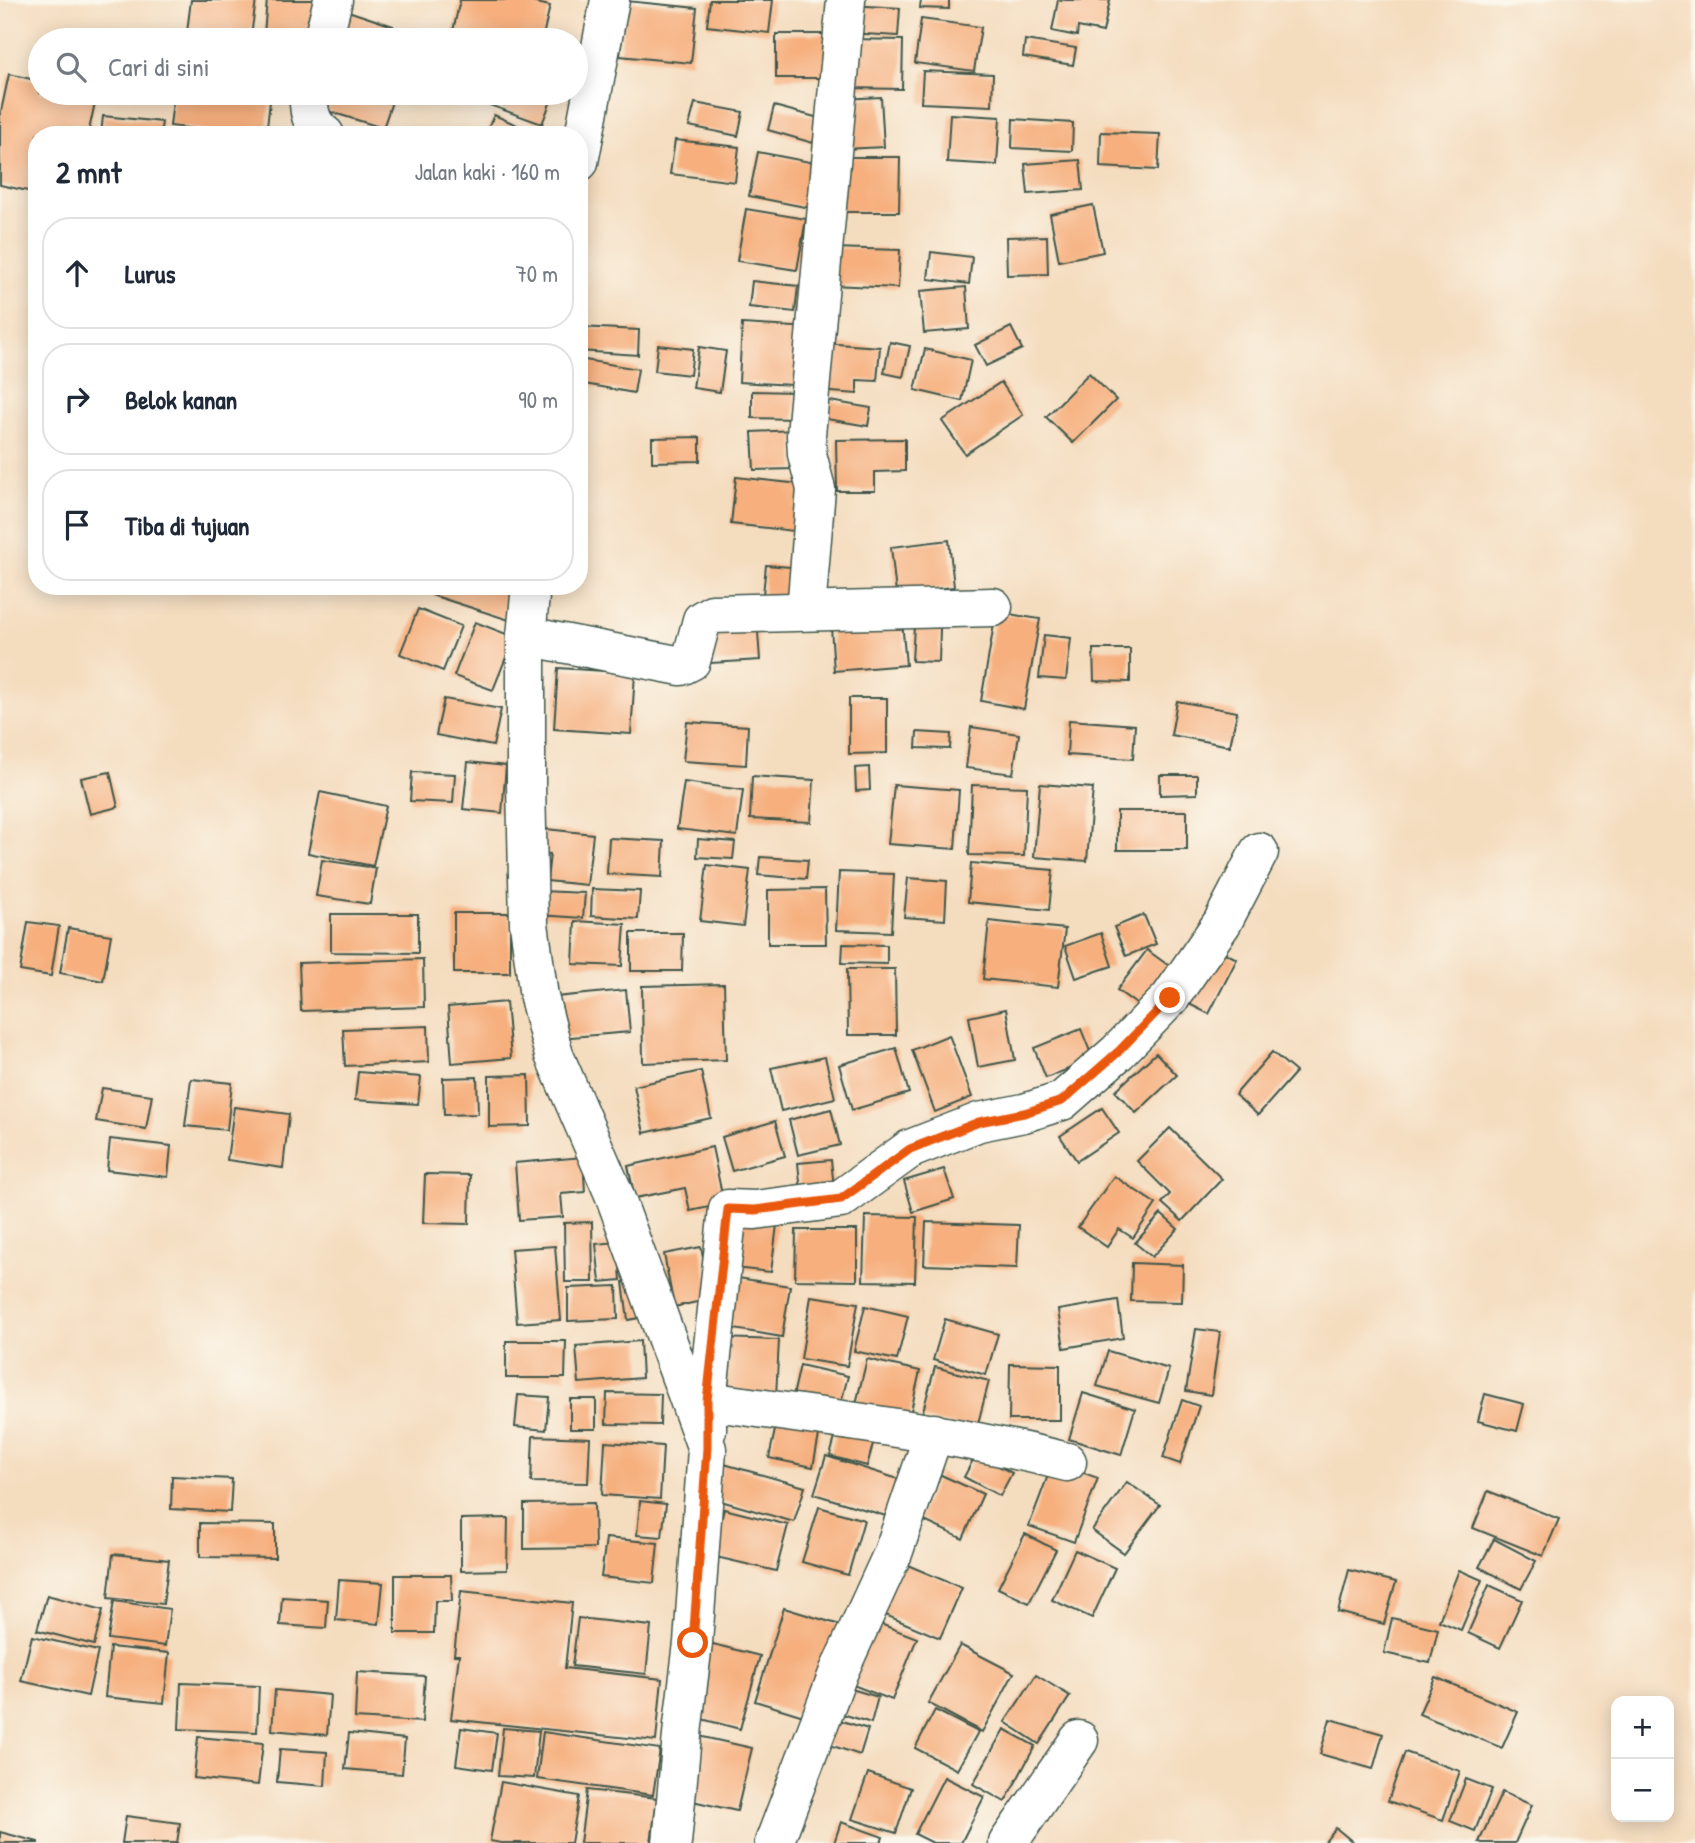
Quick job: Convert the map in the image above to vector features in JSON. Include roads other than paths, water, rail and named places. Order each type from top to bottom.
[{"type":"street","points":[[326,28],[333,0]]},
{"type":"street","points":[[586,126],[610,0]]},
{"type":"street","points":[[806,611],[816,489],[807,454],[806,435],[846,0]]},
{"type":"street","points":[[309,105],[309,114],[316,126]]},
{"type":"street","points":[[530,595],[526,636],[529,924],[539,997],[554,1055],[614,1194],[707,1448]]},
{"type":"street","points":[[526,636],[681,666],[691,661],[702,620],[706,616],[993,607]]},
{"type":"street","points":[[672,1843],[693,1643],[707,1448],[707,1401],[728,1209],[755,1210],[841,1199],[910,1149],[979,1122],[1024,1113],[1062,1101],[1118,1052],[1170,998],[1222,923],[1259,852]]},
{"type":"street","points":[[707,1401],[934,1433],[1067,1462]]},
{"type":"street","points":[[774,1843],[839,1671],[892,1553],[934,1433]]},
{"type":"street","points":[[1008,1843],[1079,1740]]}]
